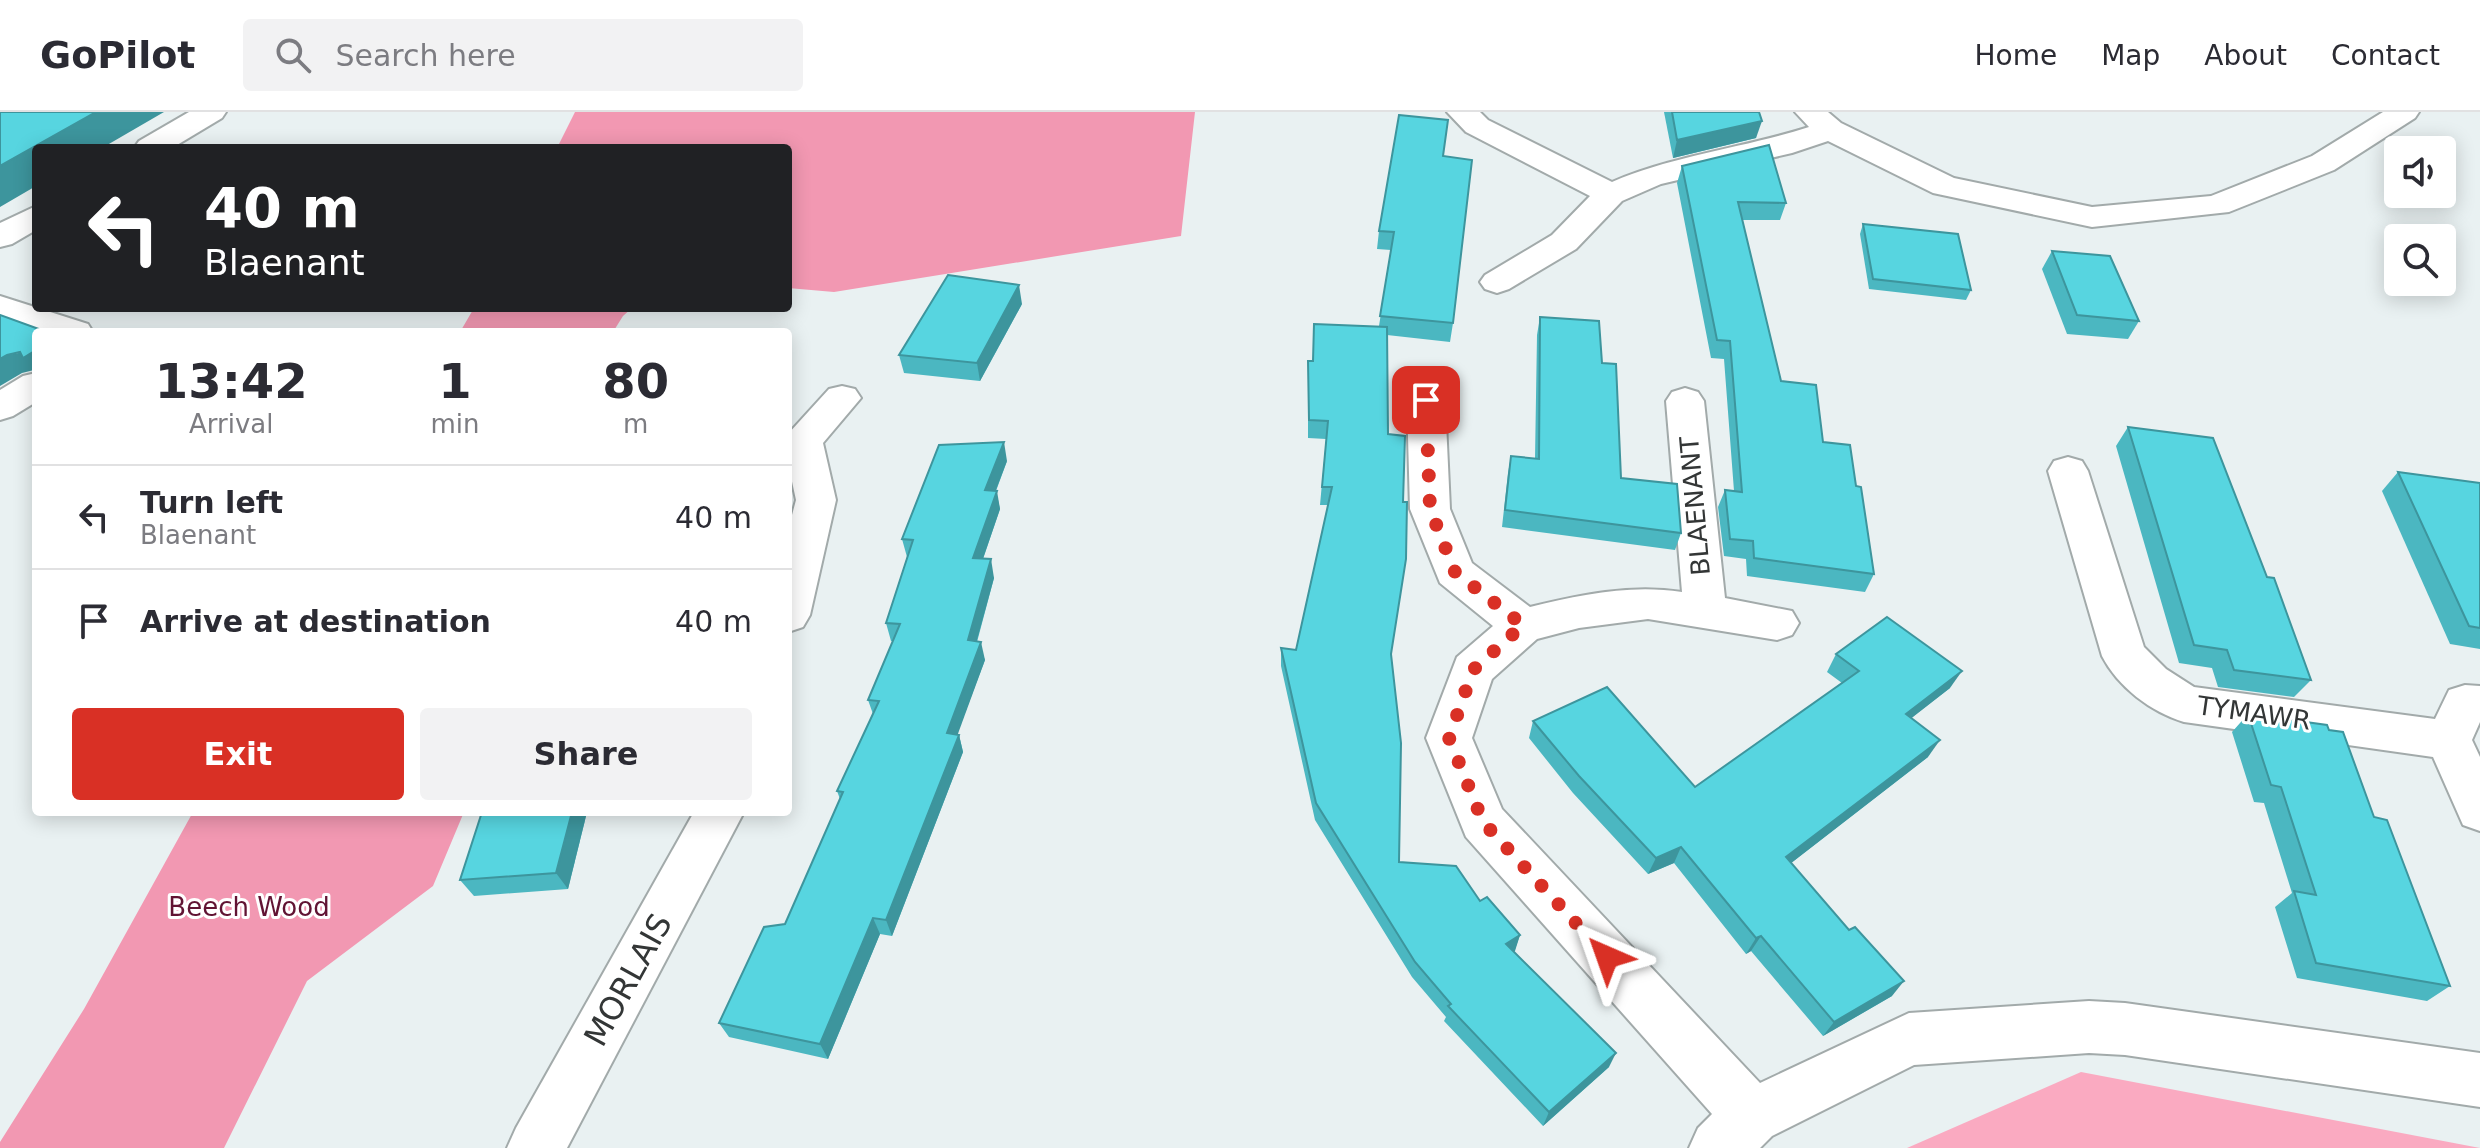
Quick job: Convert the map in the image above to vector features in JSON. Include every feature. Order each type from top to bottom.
[{"type":"street","points":[[157,144],[211,112]]},
{"type":"street","points":[[1462,112],[1477,126],[1611,194]]},
{"type":"street","points":[[1497,282],[1564,242],[1611,194],[1650,177],[1781,146],[1820,121],[1944,186],[2092,217],[2217,205],[2323,163],[2404,112]]},
{"type":"street","points":[[0,237],[32,218]]},
{"type":"street","points":[[0,307],[63,328]]},
{"type":"street","points":[[0,407],[32,387]]},
{"type":"street","points":[[792,599],[816,500],[803,441],[842,398]]},
{"type":"street","points":[[1426,400],[1430,509],[1455,572],[1523,625]]},
{"type":"street","name":"BLAENANT","points":[[1685,401],[1705,612]]},
{"type":"street","name":"TYMAWR","points":[[2068,471],[2124,656],[2150,682],[2184,704],[2449,740]]},
{"type":"street","name":"BLAENANT","points":[[1735,1132],[1483,822],[1449,738],[1473,670],[1523,625],[1579,612],[1648,603],[1777,623]]},
{"type":"street","points":[[2480,704],[2465,703],[2449,740],[2480,810]]},
{"type":"street","name":"MORLAIS","points":[[536,1148],[718,816]]},
{"type":"street","points":[[1735,1132],[1909,1039],[2089,1027],[2166,1035],[2480,1080]]},
{"type":"shaded area","points":[[2081,1072],[2480,1148],[1907,1148]]},
{"type":"green space","points":[[575,112],[1195,112],[1181,236],[834,292],[792,288],[792,144],[559,144]]},
{"type":"green space","points":[[472,312],[628,312],[616,328],[462,328]]},
{"type":"green space","name":"Beech Wood","points":[[191,816],[462,816],[433,886],[307,981],[224,1148],[0,1148],[0,1142],[84,1009]]},
{"type":"building","points":[[0,112],[96,112],[39,144],[32,144],[32,148],[0,166]]},
{"type":"building","points":[[1672,112],[1759,112],[1762,121],[1677,140]]},
{"type":"building","points":[[1399,115],[1448,120],[1443,156],[1472,160],[1453,323],[1380,316],[1394,232],[1379,231]]},
{"type":"building","points":[[1769,145],[1786,203],[1738,202],[1781,381],[1816,385],[1823,442],[1850,445],[1856,486],[1861,487],[1874,574],[1754,558],[1753,541],[1730,539],[1725,490],[1742,492],[1730,341],[1717,340],[1682,166]]},
{"type":"building","points":[[1863,224],[1958,234],[1971,290],[1873,279]]},
{"type":"building","points":[[2052,251],[2110,256],[2139,321],[2077,315]]},
{"type":"building","points":[[948,275],[1019,285],[977,363],[899,355]]},
{"type":"building","points":[[0,315],[36,328],[32,328],[32,352],[23,358],[20,352],[0,359]]},
{"type":"building","points":[[1540,317],[1599,321],[1602,363],[1616,364],[1621,478],[1677,484],[1681,533],[1505,510],[1511,456],[1539,459]]},
{"type":"building","points":[[1314,324],[1387,327],[1388,434],[1405,436],[1403,502],[1407,502],[1406,559],[1391,654],[1401,743],[1399,862],[1456,866],[1480,901],[1487,897],[1520,935],[1506,944],[1616,1053],[1549,1112],[1448,1006],[1451,1004],[1415,962],[1316,803],[1281,648],[1296,650],[1332,487],[1322,487],[1328,421],[1309,420],[1308,361],[1313,361]]},
{"type":"building","points":[[2128,427],[2213,438],[2267,577],[2274,578],[2311,680],[2234,670],[2227,650],[2194,645]]},
{"type":"building","points":[[1004,442],[985,490],[997,491],[973,558],[991,559],[968,640],[981,642],[947,733],[959,735],[886,920],[873,918],[820,1044],[719,1023],[764,927],[785,924],[843,792],[837,791],[879,701],[868,700],[900,624],[886,623],[913,540],[902,539],[939,445]]},
{"type":"building","points":[[2398,472],[2480,483],[2480,628],[2469,626]]},
{"type":"building","points":[[1887,617],[1962,671],[1906,714],[1940,740],[1786,857],[1849,930],[1855,927],[1904,981],[1834,1022],[1761,936],[1756,938],[1681,847],[1656,858],[1579,776],[1533,721],[1607,687],[1695,787],[1859,671],[1836,654]]},
{"type":"building","points":[[2248,714],[2327,725],[2329,730],[2343,732],[2374,817],[2387,820],[2450,986],[2316,963],[2294,891],[2316,895],[2281,787],[2271,785]]},
{"type":"building","points":[[481,816],[571,816],[556,873],[460,880]]},
{"type":"route","points":[[1426,400],[1430,509],[1455,572],[1523,625],[1473,670],[1449,738],[1483,822],[1607,957]]}]
